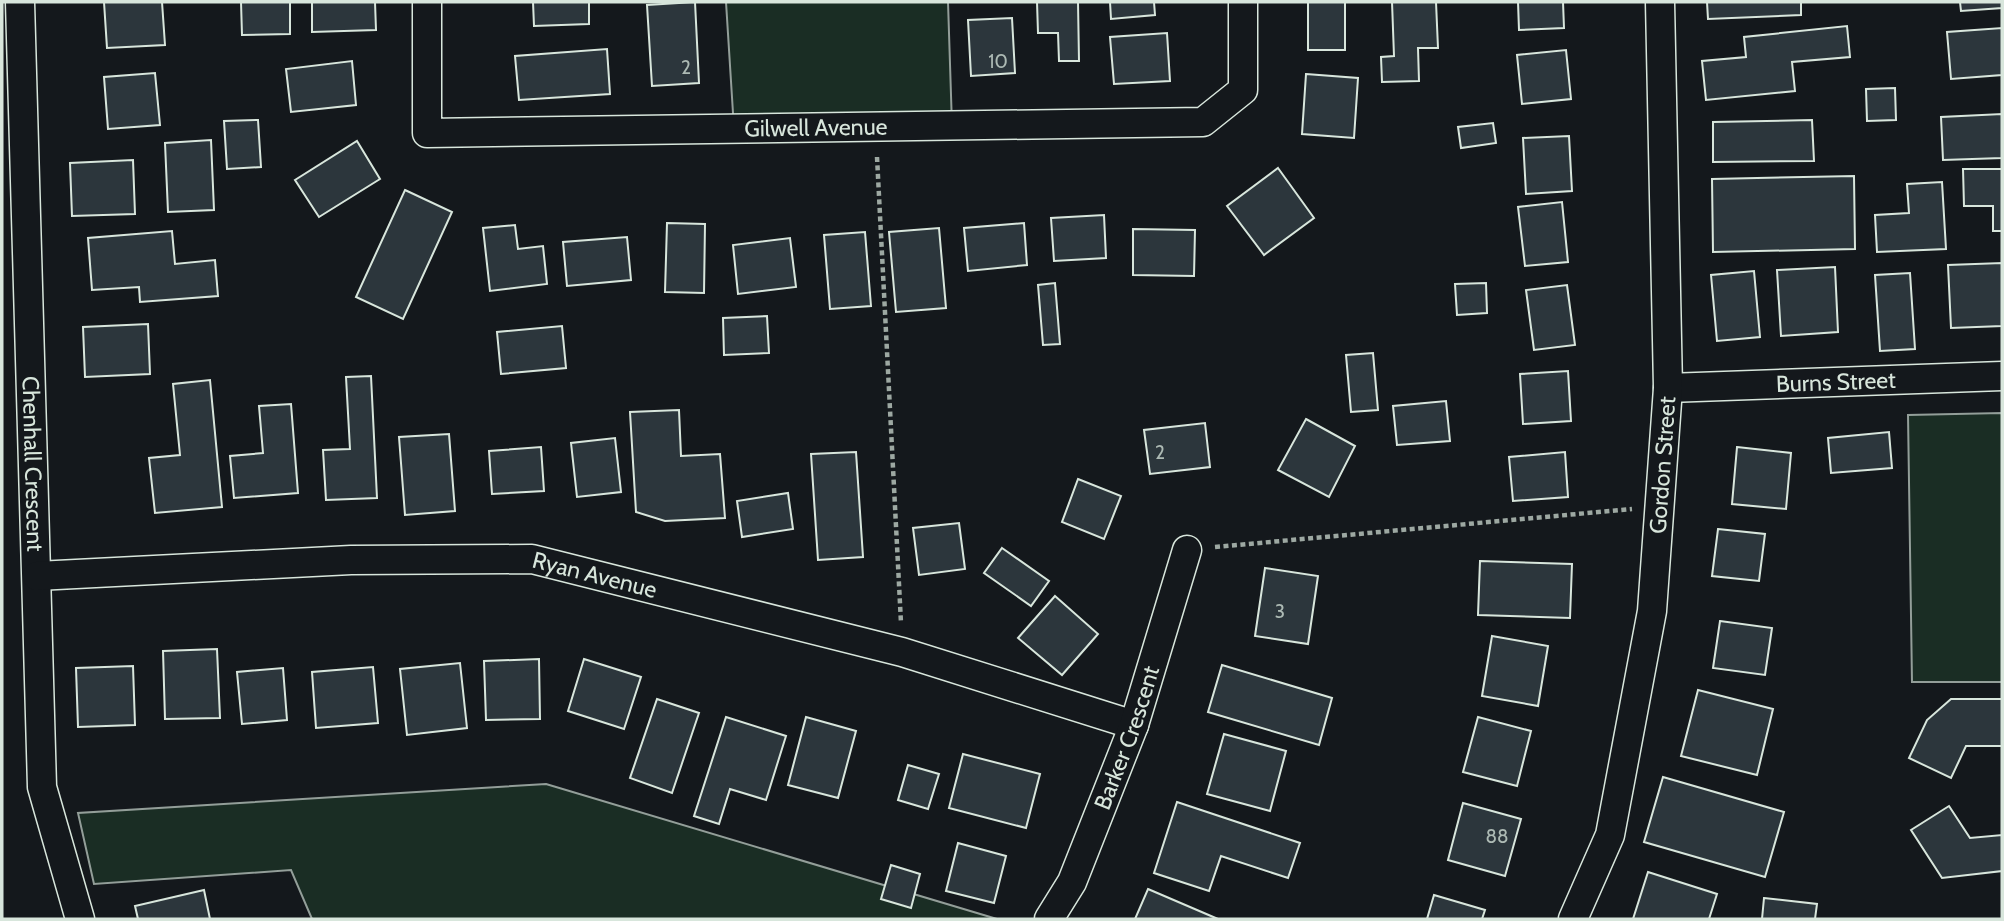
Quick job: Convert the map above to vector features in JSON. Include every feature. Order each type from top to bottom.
[{"type":"street","name":"Chenhall Crescent","points":[[20,2],[43,787],[80,919]]},
{"type":"street","name":"Gilwell Avenue","points":[[427,2],[427,133],[1203,122],[1243,90],[1243,2]]},
{"type":"street","name":"Gordon Street","points":[[1573,919],[1610,835],[1652,611],[1668,388],[1660,2]]},
{"type":"street","name":"Burns Street","points":[[1668,388],[2002,376]]},
{"type":"street","name":"Barker Crescent","points":[[1049,919],[1072,882],[1134,725],[1187,550]]},
{"type":"street","name":"Ryan Avenue","points":[[37,576],[351,560],[532,559],[902,652],[1134,725]]},
{"type":"path","points":[[876,127],[902,652]]},
{"type":"path","points":[[1187,550],[1659,506]]},
{"type":"green space","points":[[726,2],[948,2],[952,126],[734,129]]},
{"type":"green space","points":[[2002,413],[2002,682],[1912,682],[1908,415]]},
{"type":"green space","points":[[546,784],[997,919],[312,919],[291,870],[94,884],[78,813]]},
{"type":"building","points":[[104,2],[162,2],[165,45],[107,48]]},
{"type":"building","points":[[241,2],[290,2],[290,34],[242,35]]},
{"type":"building","points":[[312,2],[375,2],[376,30],[312,32]]},
{"type":"building","points":[[533,2],[589,2],[589,24],[534,26]]},
{"type":"building","points":[[695,2],[699,83],[652,86],[647,5]]},
{"type":"building","points":[[1037,2],[1078,2],[1079,61],[1059,61],[1058,33],[1038,33]]},
{"type":"building","points":[[1110,2],[1154,2],[1155,15],[1111,19]]},
{"type":"building","points":[[1308,2],[1345,2],[1345,50],[1308,50]]},
{"type":"building","points":[[1392,2],[1436,2],[1438,48],[1418,48],[1419,81],[1382,82],[1381,57],[1394,56]]},
{"type":"building","points":[[1518,2],[1563,2],[1564,28],[1519,30]]},
{"type":"building","points":[[1707,2],[1801,2],[1801,15],[1708,19]]},
{"type":"building","points":[[1960,2],[2002,2],[2002,8],[1961,11]]},
{"type":"building","points":[[1012,18],[1015,73],[971,76],[968,20]]},
{"type":"building","points":[[1847,26],[1850,57],[1792,62],[1795,91],[1706,100],[1702,61],[1746,57],[1744,37]]},
{"type":"building","points":[[2002,28],[2002,75],[1951,79],[1947,32]]},
{"type":"building","points":[[1167,33],[1170,81],[1114,84],[1110,37]]},
{"type":"building","points":[[607,49],[610,94],[519,100],[515,56]]},
{"type":"building","points":[[1566,50],[1571,99],[1522,104],[1517,55]]},
{"type":"building","points":[[352,61],[356,105],[291,112],[286,69]]},
{"type":"building","points":[[155,73],[160,125],[108,129],[104,77]]},
{"type":"building","points":[[1306,74],[1358,78],[1354,138],[1302,134]]},
{"type":"building","points":[[1895,88],[1896,120],[1867,121],[1866,89]]},
{"type":"building","points":[[2002,114],[2002,158],[1943,160],[1941,117]]},
{"type":"building","points":[[258,120],[261,167],[227,169],[224,121]]},
{"type":"building","points":[[1812,120],[1814,161],[1713,162],[1713,122]]},
{"type":"building","points":[[1493,123],[1496,143],[1461,148],[1458,127]]},
{"type":"building","points":[[1569,136],[1572,191],[1526,194],[1523,138]]},
{"type":"building","points":[[211,140],[214,210],[168,212],[165,143]]},
{"type":"building","points":[[357,141],[380,179],[319,217],[295,180]]},
{"type":"building","points":[[133,160],[135,214],[72,216],[70,163]]},
{"type":"building","points":[[1278,168],[1314,218],[1264,255],[1227,206]]},
{"type":"building","points":[[1963,169],[2002,169],[2002,231],[1993,231],[1993,206],[1964,206]]},
{"type":"building","points":[[1854,176],[1855,249],[1713,252],[1712,179]]},
{"type":"building","points":[[1942,182],[1946,249],[1877,252],[1875,215],[1909,213],[1907,184]]},
{"type":"building","points":[[405,190],[452,212],[403,319],[356,297]]},
{"type":"building","points":[[1562,202],[1568,262],[1525,266],[1518,207]]},
{"type":"building","points":[[1104,215],[1106,258],[1054,261],[1051,218]]},
{"type":"building","points":[[667,223],[705,224],[704,293],[665,292]]},
{"type":"building","points":[[1024,223],[1027,265],[968,271],[964,228]]},
{"type":"building","points":[[515,225],[518,249],[543,246],[547,284],[490,291],[483,228]]},
{"type":"building","points":[[939,228],[946,308],[896,312],[889,232]]},
{"type":"building","points":[[1133,229],[1195,230],[1194,276],[1133,275]]},
{"type":"building","points":[[172,231],[175,264],[215,260],[218,296],[140,302],[139,287],[92,290],[88,238]]},
{"type":"building","points":[[865,232],[871,306],[830,309],[824,235]]},
{"type":"building","points":[[627,237],[631,280],[567,286],[563,242]]},
{"type":"building","points":[[790,238],[796,287],[738,294],[733,245]]},
{"type":"building","points":[[2002,263],[2002,326],[1951,328],[1948,265]]},
{"type":"building","points":[[1835,267],[1838,332],[1781,336],[1777,270]]},
{"type":"building","points":[[1754,271],[1760,337],[1717,341],[1711,275]]},
{"type":"building","points":[[1910,273],[1915,349],[1880,351],[1875,275]]},
{"type":"building","points":[[1055,283],[1060,344],[1043,345],[1038,285]]},
{"type":"building","points":[[1486,283],[1487,313],[1457,315],[1455,284]]},
{"type":"building","points":[[1567,285],[1575,345],[1534,350],[1526,290]]},
{"type":"building","points":[[767,316],[769,353],[724,355],[723,318]]},
{"type":"building","points":[[148,324],[150,374],[85,377],[83,327]]},
{"type":"building","points":[[562,326],[566,368],[501,374],[497,332]]},
{"type":"building","points":[[1373,353],[1378,410],[1351,412],[1346,355]]},
{"type":"building","points":[[1568,371],[1571,421],[1523,424],[1520,374]]},
{"type":"building","points":[[371,376],[377,498],[326,500],[323,450],[350,449],[346,377]]},
{"type":"building","points":[[210,380],[222,507],[155,513],[149,458],[180,455],[173,384]]},
{"type":"building","points":[[1446,401],[1450,441],[1397,445],[1393,406]]},
{"type":"building","points":[[291,404],[298,493],[234,498],[230,456],[263,453],[259,406]]},
{"type":"building","points":[[679,410],[681,456],[720,454],[725,518],[665,521],[636,512],[630,412]]},
{"type":"building","points":[[1306,419],[1355,446],[1329,497],[1278,470]]},
{"type":"building","points":[[1205,423],[1210,467],[1150,474],[1144,430]]},
{"type":"building","points":[[1889,432],[1892,468],[1831,473],[1828,438]]},
{"type":"building","points":[[449,434],[455,511],[405,515],[399,437]]},
{"type":"building","points":[[615,438],[621,492],[577,497],[571,443]]},
{"type":"building","points":[[541,447],[544,491],[492,494],[489,451]]},
{"type":"building","points":[[1737,447],[1791,453],[1786,509],[1732,504]]},
{"type":"building","points":[[856,452],[863,557],[818,560],[811,454]]},
{"type":"building","points":[[1565,452],[1568,497],[1513,501],[1509,457]]},
{"type":"building","points":[[1078,479],[1121,496],[1104,539],[1062,522]]},
{"type":"building","points":[[788,493],[793,529],[742,537],[737,501]]},
{"type":"building","points":[[959,523],[965,569],[919,575],[913,528]]},
{"type":"building","points":[[1718,529],[1765,534],[1759,581],[1712,576]]},
{"type":"building","points":[[1002,548],[1049,581],[1031,606],[984,573]]},
{"type":"building","points":[[1480,561],[1572,564],[1570,618],[1478,615]]},
{"type":"building","points":[[1265,568],[1318,576],[1308,644],[1255,636]]},
{"type":"building","points":[[1055,596],[1098,634],[1062,675],[1018,638]]},
{"type":"building","points":[[1720,621],[1772,628],[1765,675],[1713,668]]},
{"type":"building","points":[[1492,636],[1548,646],[1538,706],[1482,696]]},
{"type":"building","points":[[217,649],[220,718],[165,719],[163,651]]},
{"type":"building","points":[[539,659],[540,719],[486,720],[484,661]]},
{"type":"building","points":[[584,659],[641,677],[624,729],[568,711]]},
{"type":"building","points":[[460,663],[467,728],[407,735],[400,669]]},
{"type":"building","points":[[1222,665],[1332,698],[1319,745],[1208,712]]},
{"type":"building","points":[[133,666],[135,725],[78,727],[76,668]]},
{"type":"building","points":[[373,667],[378,723],[316,728],[312,672]]},
{"type":"building","points":[[283,668],[287,720],[242,724],[237,672]]},
{"type":"building","points":[[1698,690],[1773,709],[1757,775],[1681,756]]},
{"type":"building","points":[[657,699],[699,713],[672,793],[630,778]]},
{"type":"building","points":[[1951,699],[2002,699],[2002,746],[1966,746],[1951,778],[1909,758],[1927,720]]},
{"type":"building","points":[[726,717],[786,736],[766,800],[730,789],[719,824],[694,816]]},
{"type":"building","points":[[806,717],[856,731],[838,798],[788,785]]},
{"type":"building","points":[[1478,717],[1531,731],[1517,786],[1463,772]]},
{"type":"building","points":[[1224,734],[1286,751],[1270,811],[1207,794]]},
{"type":"building","points":[[963,754],[1040,774],[1026,828],[949,808]]},
{"type":"building","points":[[908,765],[939,774],[928,809],[898,800]]},
{"type":"building","points":[[1663,777],[1784,812],[1765,877],[1644,842]]},
{"type":"building","points":[[1177,802],[1300,843],[1288,878],[1221,856],[1209,891],[1154,873]]},
{"type":"building","points":[[1463,803],[1521,819],[1505,876],[1448,860]]},
{"type":"building","points":[[1949,806],[1970,838],[2002,835],[2002,871],[1942,878],[1911,830]]},
{"type":"building","points":[[958,843],[1006,856],[994,903],[946,891]]},
{"type":"building","points":[[891,865],[920,874],[911,908],[881,899]]},
{"type":"building","points":[[1648,872],[1717,894],[1709,919],[1633,919]]},
{"type":"building","points":[[1148,889],[1218,919],[1135,919]]},
{"type":"building","points":[[204,890],[210,919],[138,919],[135,906]]},
{"type":"building","points":[[1434,895],[1485,910],[1482,919],[1427,919]]},
{"type":"building","points":[[1764,898],[1817,904],[1815,919],[1762,919]]}]
